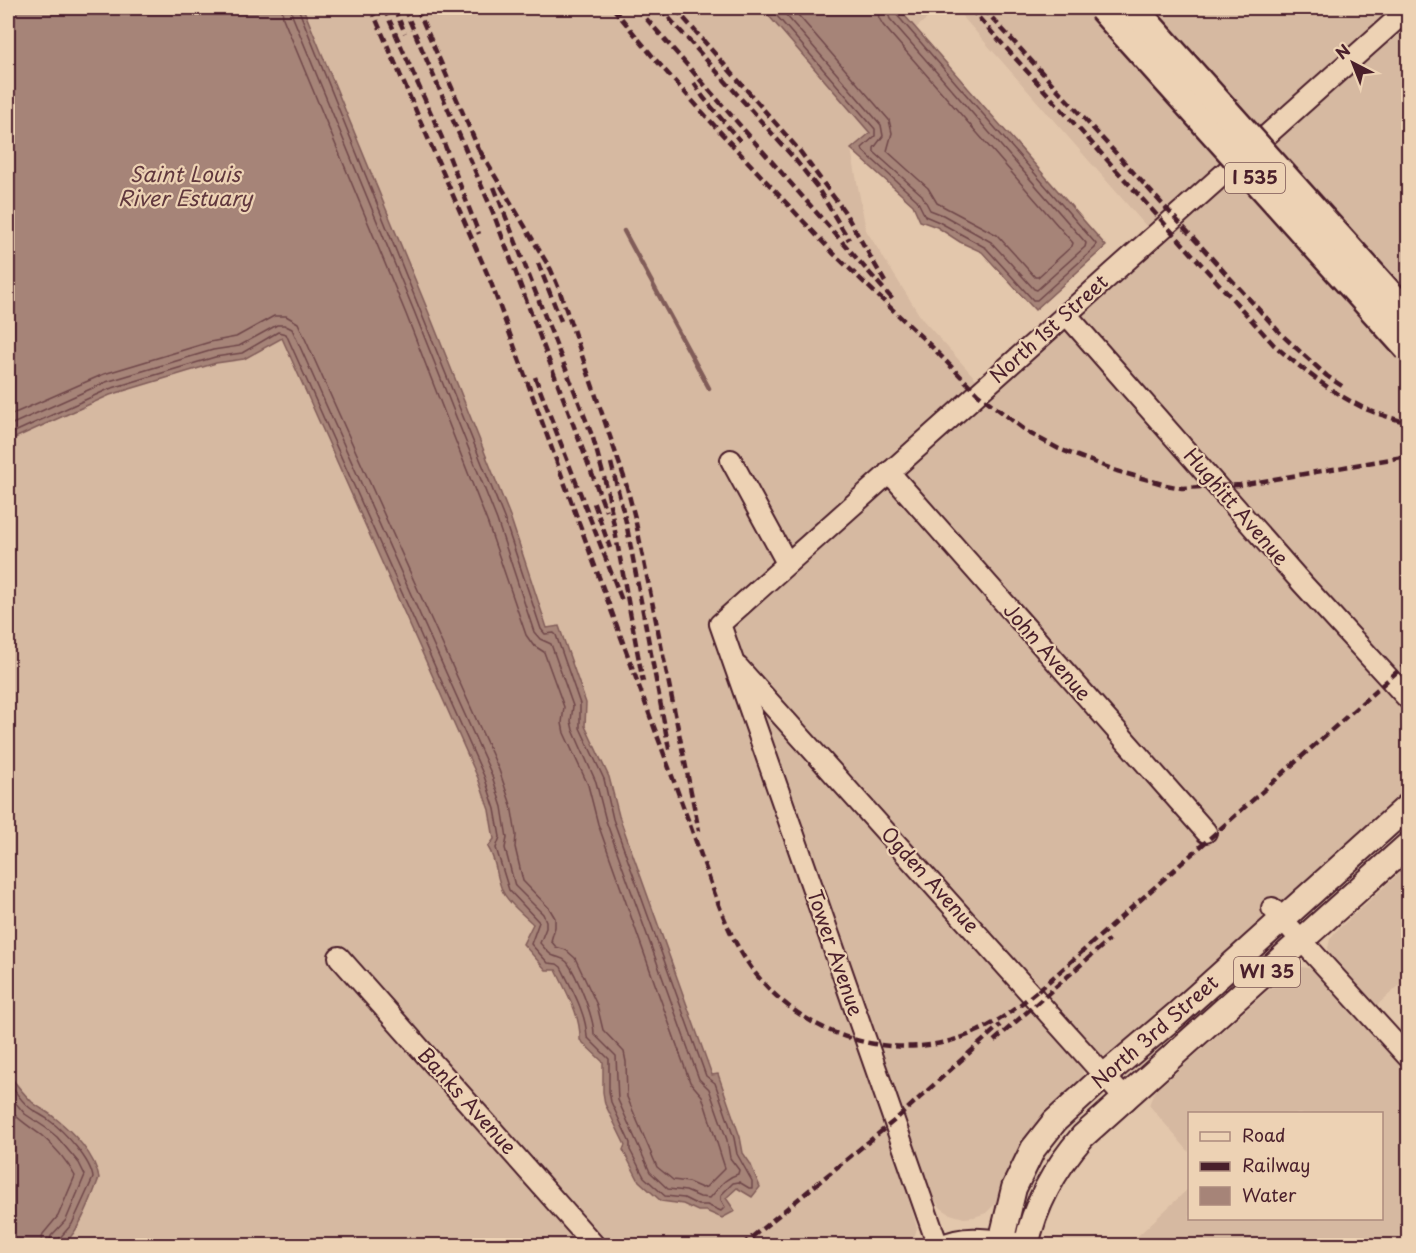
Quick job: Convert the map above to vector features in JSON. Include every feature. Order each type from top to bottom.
[{"type":"highway","name":"I 535","points":[[1102,8],[1408,348]]},
{"type":"highway","name":"I 535","points":[[1133,8],[1408,315]]},
{"type":"main road","name":"North 3rd Street","points":[[1000,1243],[1014,1188],[1033,1149],[1055,1121],[1178,1014],[1277,914],[1408,806]]},
{"type":"main road","name":"North 3rd Street","points":[[1026,1245],[1041,1198],[1062,1161],[1083,1136],[1126,1100],[1408,845]]},
{"type":"street","name":"North 1st Street","points":[[733,661],[720,624],[1408,9]]},
{"type":"street","name":"Hughitt Avenue","points":[[1066,314],[1310,592],[1408,699]]},
{"type":"street","points":[[731,460],[787,563]]},
{"type":"street","name":"John Avenue","points":[[889,472],[1206,832]]},
{"type":"street","name":"Ogden Avenue","points":[[733,661],[1126,1100]]},
{"type":"street","name":"Tower Avenue","points":[[733,661],[940,1245]]},
{"type":"street","points":[[1277,914],[1408,1057]]},
{"type":"street","name":"Banks Avenue","points":[[339,957],[595,1245]]},
{"type":"street","name":"North 3rd Street","points":[[940,1245],[963,1239],[1026,1245]]},
{"type":"shaded area","points":[[303,8],[762,8],[870,133],[851,149],[866,230],[922,319],[984,388],[1154,235],[955,8],[1395,8],[1267,118],[1282,135],[1408,22],[1408,797],[1111,1057],[1098,1054],[1038,1016],[1077,1062],[1084,1077],[1081,1085],[986,1213],[964,1218],[950,1214],[934,1199],[926,1175],[907,1193],[917,1228],[915,1235],[905,1245],[8,1246],[8,441],[110,395],[216,363],[244,359],[281,337],[478,778],[489,810],[494,839],[488,847],[494,855],[496,872],[504,894],[533,924],[576,1014],[581,1028],[580,1040],[603,1062],[605,1104],[625,1146],[623,1150],[639,1181],[674,1204],[683,1204],[698,1211],[706,1210],[721,1218],[726,1198],[737,1188],[758,1179],[743,1153],[740,1137],[718,1075],[712,1075],[619,816],[609,777],[585,726],[567,648],[559,626],[547,629],[510,516]]},
{"type":"shaded area","points":[[898,8],[939,8],[916,28]]},
{"type":"shaded area","points":[[1408,865],[1408,978],[1376,1006],[1330,956],[1328,948],[1330,939]]},
{"type":"shaded area","points":[[1300,967],[1309,968],[1318,974],[1401,1066],[1408,1059],[1408,1245],[1127,1246],[1188,1189],[1188,1220],[1383,1220],[1383,1112],[1188,1112],[1188,1151],[1149,1105],[1154,1092],[1291,970]]},
{"type":"water","name":"Saint Louis River Estuary","points":[[8,8],[303,8],[510,516],[547,628],[559,626],[586,703],[585,726],[609,777],[619,816],[712,1075],[718,1074],[740,1137],[743,1153],[760,1187],[752,1197],[737,1188],[726,1198],[735,1211],[722,1218],[683,1204],[661,1201],[639,1181],[623,1150],[625,1145],[605,1104],[603,1062],[580,1040],[575,1013],[556,970],[546,970],[523,944],[533,924],[509,901],[501,887],[488,847],[494,839],[489,810],[478,778],[282,338],[244,359],[216,363],[110,395],[8,441]]},
{"type":"water","points":[[762,8],[898,8],[1106,246],[1035,310],[982,252],[960,242],[937,227],[920,221],[913,205],[851,149],[870,133]]},
{"type":"water","points":[[8,1073],[32,1102],[76,1137],[97,1169],[99,1178],[84,1216],[72,1235],[59,1246],[8,1245]]},
{"type":"waterway","points":[[624,231],[709,388]]},
{"type":"railway","points":[[371,8],[490,280],[717,901],[741,952],[761,980],[786,1004],[814,1023],[845,1036],[878,1044],[911,1046],[945,1042],[978,1031],[1004,1016],[1045,985]]},
{"type":"railway","points":[[384,8],[442,138],[479,234]]},
{"type":"railway","points":[[394,8],[405,33]]},
{"type":"railway","points":[[404,8],[492,210],[606,511]]},
{"type":"railway","points":[[417,8],[483,159]]},
{"type":"railway","points":[[613,8],[722,134],[833,253],[978,394],[1029,433],[1059,449],[1117,471],[1182,488],[1240,485],[1408,456]]},
{"type":"railway","points":[[637,8],[895,302]]},
{"type":"railway","points":[[660,8],[793,157],[817,187],[849,240]]},
{"type":"railway","points":[[675,8],[799,150],[844,211],[885,282]]},
{"type":"railway","points":[[970,8],[1274,345],[1343,397],[1368,410],[1408,423]]},
{"type":"railway","points":[[983,8],[1283,336],[1327,376],[1342,386]]},
{"type":"railway","points":[[694,83],[740,141]]},
{"type":"railway","points":[[480,151],[551,270],[625,480],[635,518],[699,831]]},
{"type":"railway","points":[[494,187],[593,438],[607,488],[643,682]]},
{"type":"railway","points":[[538,263],[561,321]]},
{"type":"railway","points":[[535,377],[623,603]]},
{"type":"railway","points":[[611,463],[626,522],[670,754]]},
{"type":"railway","points":[[594,503],[610,548]]},
{"type":"railway","points":[[1038,991],[1408,662]]},
{"type":"railway","points":[[994,1041],[1109,940]]},
{"type":"railway","points":[[741,1246],[895,1120],[1000,1025]]}]
